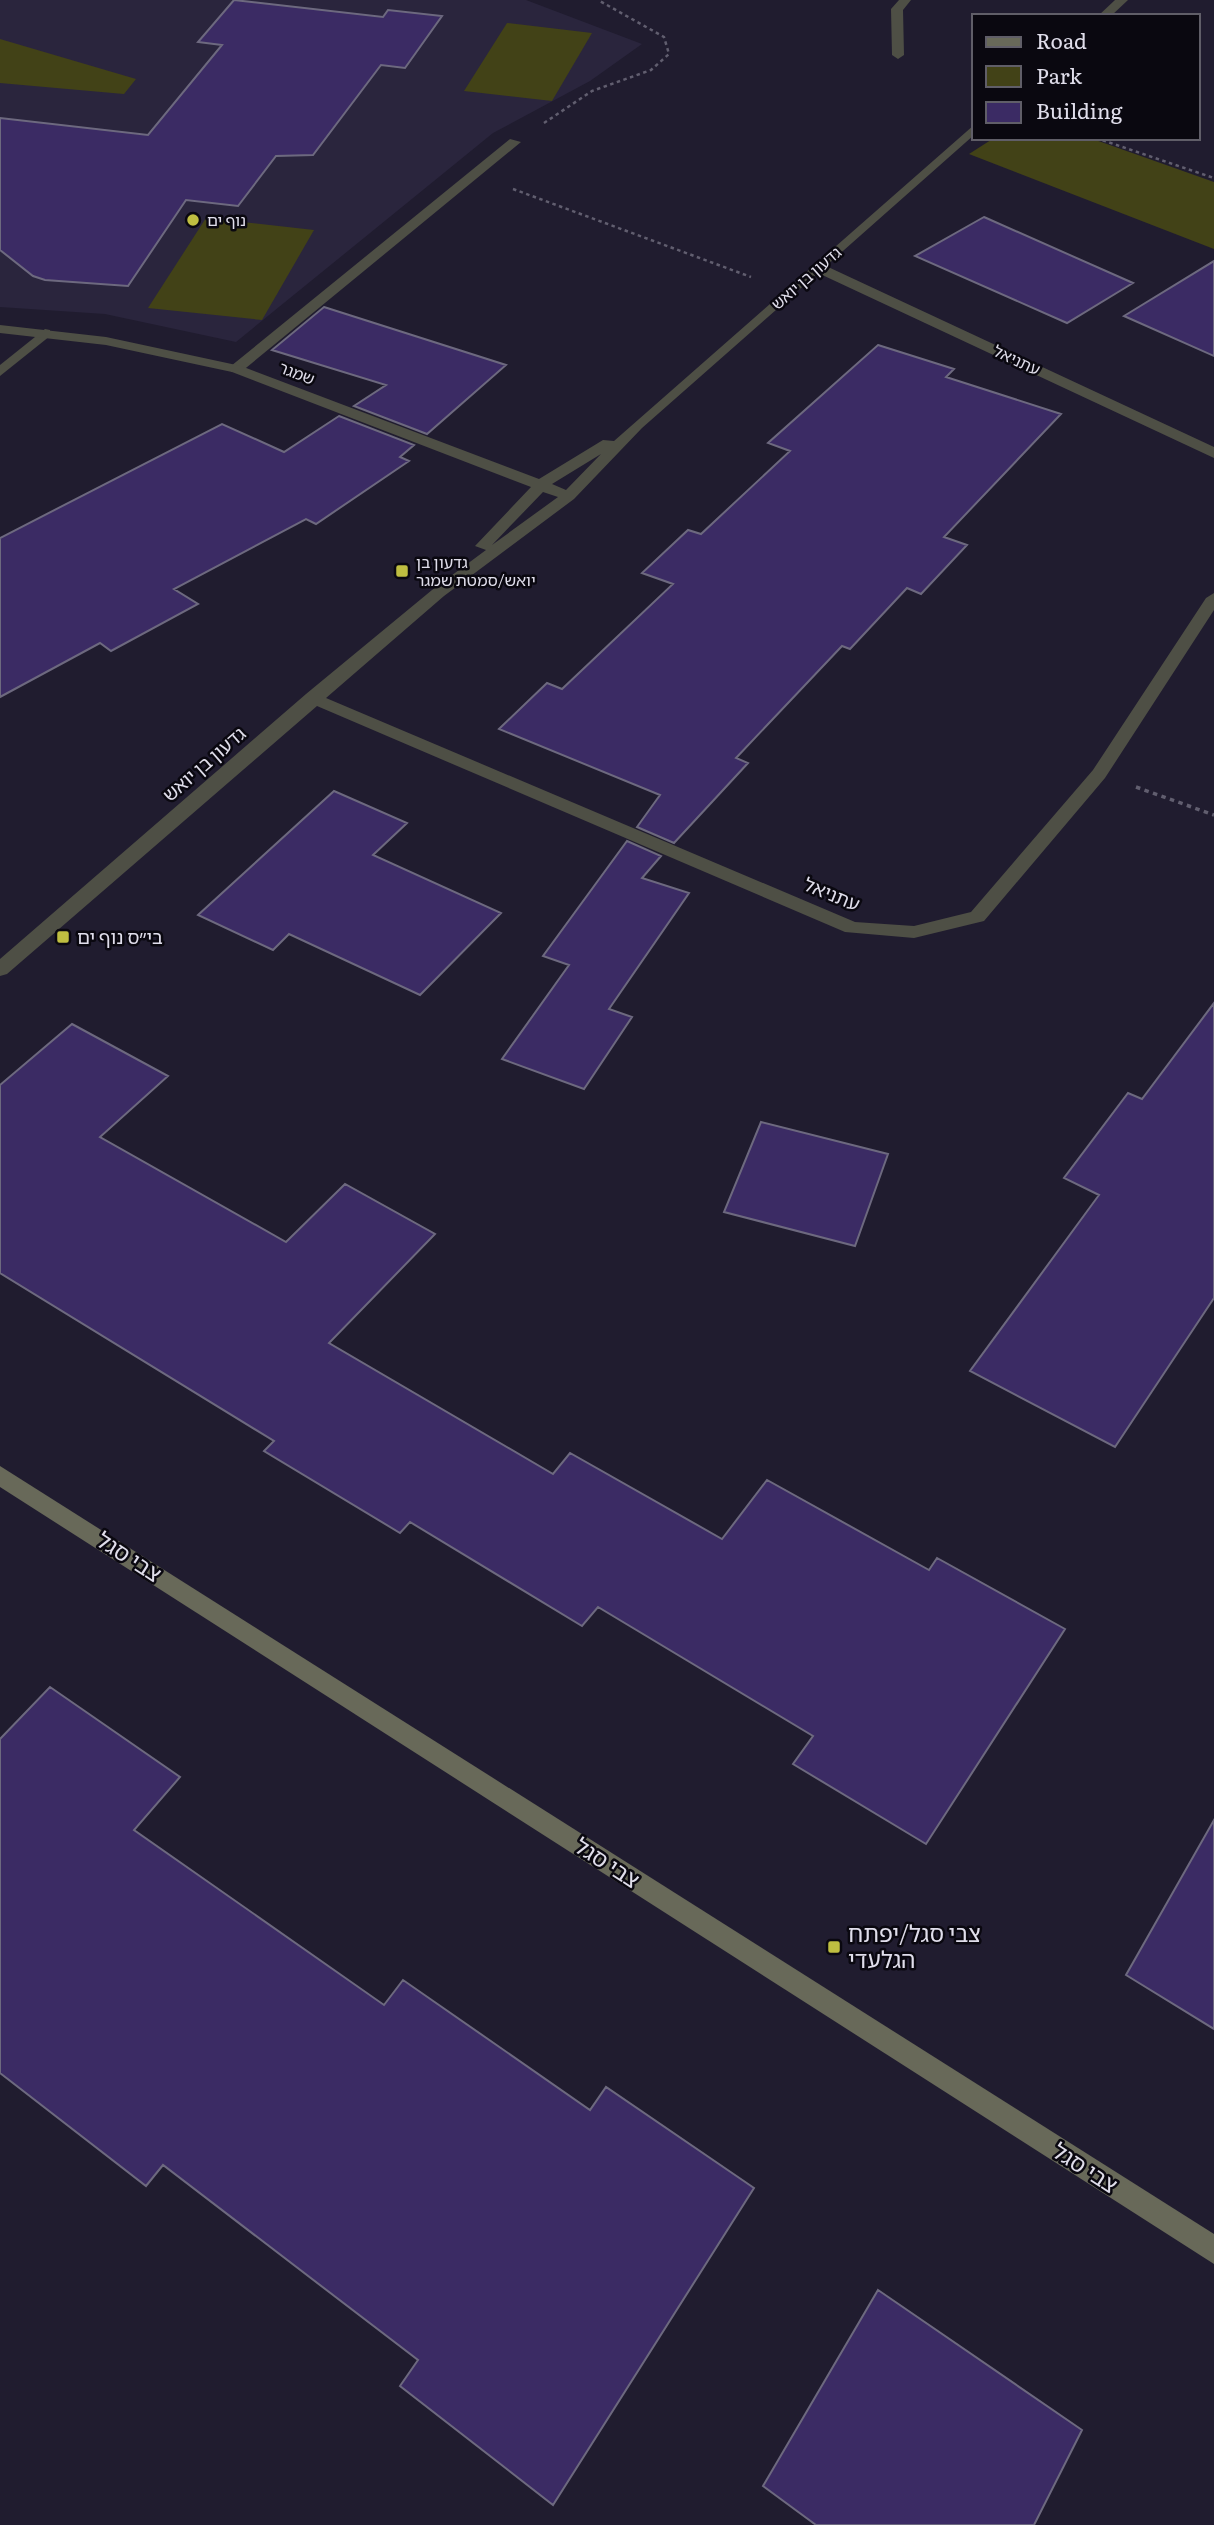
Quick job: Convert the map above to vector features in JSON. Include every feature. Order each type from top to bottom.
[{"type":"street","points":[[898,55],[897,9],[905,0]]},
{"type":"street","points":[[1106,14],[1122,0]]},
{"type":"street","name":"גדעון בן יואש","points":[[0,969],[312,698],[438,593],[569,496],[637,425],[972,131]]},
{"type":"street","points":[[236,369],[515,142]]},
{"type":"street","name":"עתניאל","points":[[818,268],[1214,453]]},
{"type":"street","name":"שמגר","points":[[0,329],[106,341],[236,369],[569,496]]},
{"type":"street","points":[[0,372],[45,333]]},
{"type":"street","name":"גדעון בן יואש","points":[[438,593],[541,485],[637,425]]},
{"type":"street","name":"עתניאל","points":[[312,698],[852,928],[914,932],[976,917],[1099,774],[1214,598]]},
{"type":"street","name":"צבי סגל","points":[[0,1475],[1214,2250]]},
{"type":"path","points":[[515,142],[593,91],[651,70],[669,54],[664,37],[598,0]]},
{"type":"path","points":[[1102,140],[1214,178]]},
{"type":"path","points":[[473,174],[755,279]]},
{"type":"path","points":[[1099,774],[1214,815]]},
{"type":"shaded area","name":"נוף ים","points":[[0,0],[526,0],[642,44],[590,81],[493,133],[236,342],[105,314],[0,307]]},
{"type":"green space","points":[[507,23],[592,33],[552,101],[464,91]]},
{"type":"green space","points":[[0,39],[136,79],[124,94],[0,83]]},
{"type":"green space","points":[[991,140],[1096,140],[1214,182],[1214,249],[969,154]]},
{"type":"green space","points":[[206,218],[314,230],[262,320],[148,308]]},
{"type":"building","points":[[234,0],[383,17],[388,10],[442,16],[405,68],[381,65],[313,155],[276,156],[238,206],[186,200],[128,286],[45,280],[33,276],[0,250],[0,118],[148,135],[222,45],[198,42]]},
{"type":"building","points":[[984,217],[1133,283],[1067,323],[915,256]]},
{"type":"building","points":[[1214,261],[1214,356],[1124,316]]},
{"type":"building","points":[[324,307],[506,365],[427,434],[354,406],[386,385],[272,350]]},
{"type":"building","points":[[878,345],[954,369],[946,377],[1061,414],[944,537],[967,545],[921,594],[907,588],[850,649],[842,646],[736,758],[748,763],[674,843],[637,827],[660,795],[499,729],[547,683],[562,689],[673,584],[642,573],[688,530],[701,534],[790,451],[768,443]]},
{"type":"building","points":[[339,416],[414,445],[400,457],[409,461],[316,524],[306,519],[174,589],[198,604],[111,651],[100,643],[0,697],[0,538],[222,424],[284,452]]},
{"type":"building","points":[[334,791],[407,823],[373,855],[501,913],[420,995],[289,934],[273,950],[198,915]]},
{"type":"building","points":[[627,841],[661,856],[642,878],[689,893],[609,1009],[632,1017],[584,1089],[502,1059],[569,965],[543,956]]},
{"type":"building","points":[[1214,1003],[1214,1298],[1115,1447],[970,1371],[1099,1195],[1064,1178],[1128,1093],[1142,1099]]},
{"type":"building","points":[[72,1024],[168,1076],[100,1137],[286,1242],[345,1184],[435,1234],[329,1343],[553,1474],[570,1453],[722,1539],[767,1480],[929,1570],[937,1558],[1065,1629],[926,1844],[793,1764],[813,1736],[598,1607],[582,1626],[410,1522],[400,1533],[264,1451],[274,1441],[0,1273],[0,1085]]},
{"type":"building","points":[[761,1122],[888,1154],[855,1246],[724,1212]]},
{"type":"building","points":[[50,1687],[180,1777],[134,1830],[384,2005],[403,1980],[590,2110],[606,2087],[754,2188],[553,2505],[400,2386],[418,2360],[163,2165],[146,2186],[0,2073],[0,1739]]},
{"type":"building","points":[[1214,1820],[1214,2029],[1126,1975]]},
{"type":"building","points":[[878,2290],[1082,2430],[1034,2525],[816,2525],[763,2486]]},
{"type":"place","name":"נוף ים","points":[[193,220]]},
{"type":"place","name":"גדעון בן יואש/סמטת שמגר","points":[[402,571]]},
{"type":"place","name":"בי״ס נוף ים","points":[[63,937]]},
{"type":"place","name":"צבי סגל/יפתח הגלעדי","points":[[834,1947]]}]
